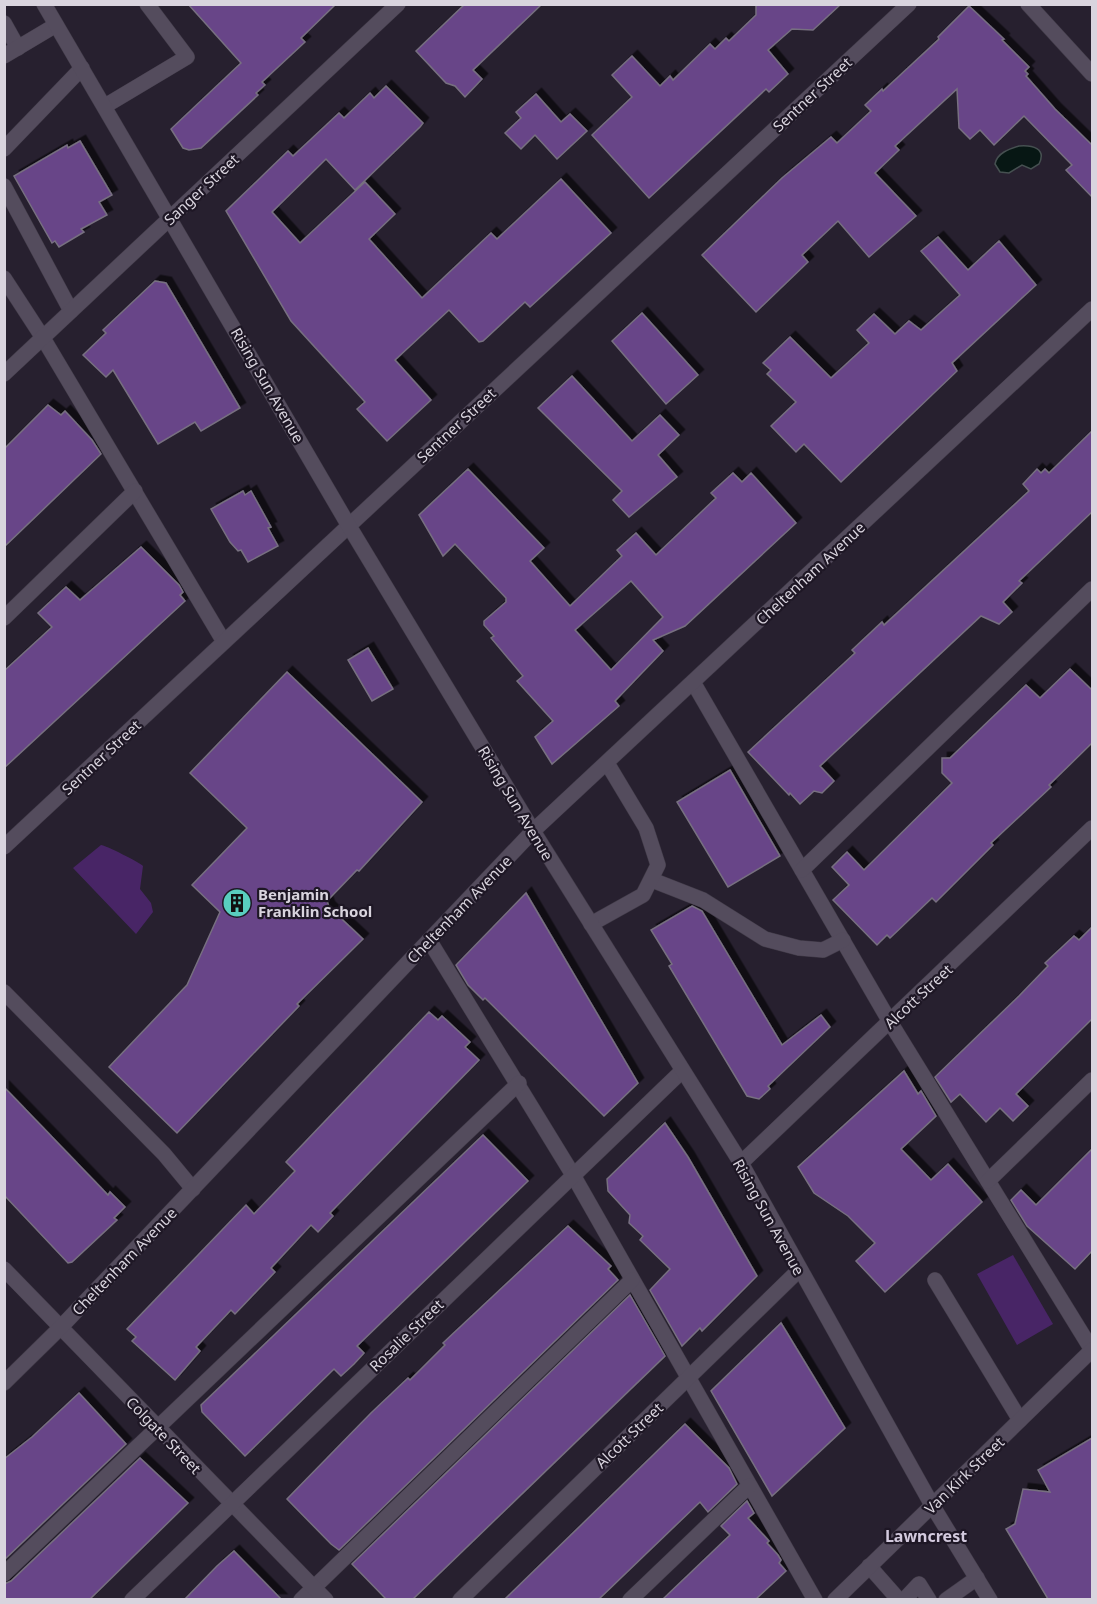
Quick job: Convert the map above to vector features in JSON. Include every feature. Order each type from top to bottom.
[{"type":"street","name":"Rising Sun Avenue","points":[[44,4],[349,526],[533,831],[741,1163],[798,1271],[932,1505],[990,1599]]},
{"type":"street","points":[[105,106],[187,57],[147,4]]},
{"type":"street","name":"Sanger Street","points":[[4,374],[398,4]]},
{"type":"street","name":"Sentner Street","points":[[4,847],[909,4]]},
{"type":"street","points":[[1028,4],[1092,74]]},
{"type":"street","points":[[4,23],[18,48]]},
{"type":"street","points":[[4,56],[56,25]]},
{"type":"street","points":[[4,149],[82,68]]},
{"type":"street","points":[[4,186],[71,311]]},
{"type":"street","points":[[4,278],[43,338],[224,642]]},
{"type":"street","name":"Cheltenham Avenue","points":[[4,1383],[60,1328],[533,831],[1092,309]]},
{"type":"street","points":[[4,618],[135,491]]},
{"type":"street","points":[[802,870],[1092,589]]},
{"type":"street","points":[[693,682],[890,1022],[1092,1350]]},
{"type":"street","points":[[591,924],[643,895],[658,865],[646,828],[607,763]]},
{"type":"street","name":"Alcott Street","points":[[741,1163],[1092,828]]},
{"type":"street","points":[[652,880],[703,900],[765,939],[799,948],[823,950],[843,940]]},
{"type":"street","points":[[429,940],[519,1083],[573,1175],[687,1379],[815,1599]]},
{"type":"street","points":[[4,992],[164,1154],[193,1189]]},
{"type":"street","name":"Rosalie Street","points":[[132,1599],[682,1071]]},
{"type":"street","points":[[988,1181],[1092,1080]]},
{"type":"street","points":[[4,1574],[519,1083]]},
{"type":"street","name":"Colgate Street","points":[[4,1269],[326,1599]]},
{"type":"street","name":"Alcott Street","points":[[460,1599],[798,1271]]},
{"type":"street","points":[[301,1599],[632,1280]]},
{"type":"street","points":[[935,1280],[1020,1420]]},
{"type":"street","name":"Van Kirk Street","points":[[835,1599],[1092,1350]]},
{"type":"street","points":[[630,1599],[749,1486]]},
{"type":"street","points":[[869,1566],[899,1599]]},
{"type":"street","points":[[946,1599],[976,1578]]},
{"type":"street","points":[[904,1599],[919,1584],[929,1599]]},
{"type":"shaded area","points":[[1019,146],[1029,146],[1040,151],[1039,164],[1031,169],[1022,165],[1009,173],[1000,172],[995,164],[998,157]]},
{"type":"shaded area","points":[[101,845],[143,866],[140,889],[151,903],[153,912],[136,934],[73,868]]},
{"type":"shaded area","points":[[1013,1255],[1053,1324],[1017,1345],[977,1274]]},
{"type":"building","points":[[188,4],[336,4],[301,38],[305,42],[262,82],[265,85],[256,93],[258,95],[201,148],[189,150],[183,148],[171,129],[241,63]]},
{"type":"building","points":[[465,4],[542,4],[473,70],[482,79],[465,97],[455,86],[446,83],[416,51]]},
{"type":"building","points":[[756,4],[841,4],[813,30],[792,29],[768,50],[788,74],[769,92],[766,89],[649,198],[592,135],[632,97],[612,75],[632,56],[660,86],[670,76],[673,80],[710,44],[715,49],[726,38],[729,41],[756,15]]},
{"type":"building","points":[[969,6],[1004,39],[1002,40],[1029,67],[1025,71],[1028,74],[1026,76],[1055,109],[1092,145],[1092,197],[1066,170],[1072,165],[1024,116],[994,145],[980,130],[970,139],[959,128],[957,89],[895,146],[899,150],[875,173],[916,216],[869,257],[838,221],[802,255],[808,262],[756,312],[702,255],[782,178],[831,137],[837,143],[871,111],[865,105],[939,39],[938,37]]},
{"type":"building","points":[[386,86],[423,123],[355,190],[326,159],[272,212],[300,243],[365,182],[395,214],[369,239],[422,298],[491,233],[497,239],[561,179],[611,233],[530,307],[525,302],[483,341],[479,342],[449,310],[395,360],[431,400],[387,441],[357,409],[365,402],[291,321],[226,211],[288,151],[293,156],[339,113],[344,118],[370,93],[374,98]]},
{"type":"building","points":[[536,94],[561,122],[570,114],[587,131],[557,159],[535,135],[521,149],[505,133],[521,118],[516,112]]},
{"type":"building","points":[[80,141],[112,195],[99,202],[107,215],[81,229],[84,232],[59,247],[55,241],[52,243],[14,176],[67,145],[68,148]]},
{"type":"building","points":[[938,237],[968,270],[999,241],[1036,285],[952,363],[957,371],[841,482],[804,444],[796,452],[771,426],[796,402],[767,374],[771,370],[763,363],[790,337],[831,378],[869,343],[857,330],[874,314],[895,334],[909,321],[921,330],[960,295],[921,251]]},
{"type":"building","points":[[155,281],[166,283],[240,408],[201,431],[195,422],[158,444],[113,370],[106,377],[83,355],[106,333],[103,330]]},
{"type":"building","points":[[642,313],[698,375],[666,404],[612,341]]},
{"type":"building","points":[[572,376],[632,441],[660,415],[679,435],[658,455],[677,477],[629,517],[613,500],[622,491],[538,408]]},
{"type":"building","points":[[48,405],[61,415],[65,411],[92,440],[101,454],[4,547],[4,449]]},
{"type":"building","points":[[1092,431],[1092,512],[1019,581],[1022,583],[1003,602],[1012,612],[999,624],[981,616],[820,766],[834,781],[822,793],[814,791],[800,804],[748,752],[855,653],[852,650],[882,622],[884,625],[1029,491],[1023,484],[1037,469],[1041,473],[1045,469],[1049,473]]},
{"type":"building","points":[[468,469],[544,548],[530,561],[570,606],[622,556],[617,550],[636,533],[656,555],[716,498],[711,493],[733,473],[742,482],[751,473],[796,523],[685,626],[653,640],[663,651],[615,701],[619,706],[552,764],[535,737],[553,721],[517,681],[523,676],[491,638],[494,636],[484,625],[484,621],[506,602],[506,598],[455,544],[443,556],[419,515]],"holes":[[[631,581],[663,617],[611,670],[575,630]]]},
{"type":"building","points":[[243,491],[245,495],[251,491],[271,527],[268,528],[278,546],[248,562],[241,550],[238,551],[230,542],[211,509]]},
{"type":"building","points":[[141,547],[179,585],[183,592],[180,595],[185,601],[4,768],[4,671],[52,627],[38,613],[66,587],[80,600]]},
{"type":"building","points":[[368,648],[393,689],[372,701],[348,660]]},
{"type":"building","points":[[1070,669],[1092,690],[1092,743],[1049,785],[1051,787],[991,843],[993,845],[936,902],[932,898],[890,938],[887,935],[877,945],[833,900],[849,885],[832,867],[847,852],[864,870],[952,783],[942,773],[942,758],[950,758],[1026,685],[1040,698]]},
{"type":"building","name":"Benjamin Franklin School","points":[[287,672],[422,802],[359,871],[357,870],[327,901],[329,907],[363,939],[297,1004],[299,1006],[177,1133],[109,1067],[187,985],[220,912],[192,885],[247,828],[190,773]]},
{"type":"building","points":[[730,770],[780,856],[728,887],[677,802]]},
{"type":"building","points":[[526,893],[638,1083],[604,1116],[485,998],[483,1000],[468,985],[456,965]]},
{"type":"building","points":[[692,906],[702,911],[782,1045],[821,1015],[830,1027],[768,1086],[770,1089],[759,1099],[747,1096],[669,966],[672,964],[651,930]]},
{"type":"building","points":[[1092,927],[1092,1019],[1016,1094],[1028,1106],[1013,1121],[1000,1108],[986,1122],[960,1094],[951,1102],[935,1077],[1048,966],[1045,963],[1074,936],[1079,940]]},
{"type":"building","points":[[429,1012],[438,1020],[442,1016],[470,1042],[465,1047],[479,1060],[330,1213],[333,1216],[318,1232],[311,1225],[271,1268],[275,1272],[235,1314],[231,1310],[196,1347],[200,1351],[175,1380],[132,1341],[136,1337],[127,1329],[246,1205],[254,1214],[295,1171],[286,1162]]},
{"type":"building","points":[[904,1071],[918,1094],[921,1091],[936,1116],[901,1149],[931,1180],[948,1164],[982,1202],[885,1292],[856,1261],[875,1243],[848,1216],[814,1193],[798,1167]]},
{"type":"building","points":[[4,1087],[108,1195],[110,1192],[125,1207],[114,1218],[117,1220],[72,1262],[68,1263],[4,1195]]},
{"type":"building","points":[[665,1123],[688,1157],[757,1276],[702,1331],[700,1328],[682,1346],[650,1290],[670,1269],[640,1240],[643,1236],[629,1223],[630,1215],[608,1191],[607,1179]]},
{"type":"building","points":[[483,1135],[528,1181],[357,1346],[364,1353],[354,1364],[341,1376],[334,1369],[245,1456],[202,1412],[201,1405]]},
{"type":"building","points":[[1092,1149],[1092,1251],[1075,1269],[1027,1226],[1011,1200],[1021,1190],[1036,1205]]},
{"type":"building","points":[[568,1226],[611,1266],[608,1269],[618,1280],[339,1550],[287,1499],[371,1413],[408,1378],[410,1380],[445,1345],[443,1343]]},
{"type":"building","points":[[630,1295],[665,1356],[413,1599],[386,1599],[352,1564]]},
{"type":"building","points":[[781,1323],[845,1428],[772,1496],[711,1391]]},
{"type":"building","points":[[79,1393],[126,1444],[4,1560],[4,1459],[32,1437]]},
{"type":"building","points":[[685,1424],[729,1468],[737,1484],[708,1512],[700,1502],[599,1599],[505,1599]]},
{"type":"building","points":[[1092,1438],[1092,1599],[1048,1599],[1006,1529],[1015,1524],[1023,1489],[1050,1492],[1038,1470]]},
{"type":"building","points":[[140,1458],[188,1503],[90,1599],[4,1599],[4,1584],[11,1581]]},
{"type":"building","points":[[747,1501],[754,1513],[748,1518],[769,1541],[767,1543],[778,1555],[781,1560],[779,1563],[786,1571],[756,1599],[663,1599],[730,1535],[721,1526]]},
{"type":"building","points":[[234,1551],[281,1599],[185,1599],[217,1566]]},
{"type":"place","name":"Benjamin Franklin School","points":[[237,903]]},
{"type":"district","name":"Lawncrest","points":[[926,1536]]}]
